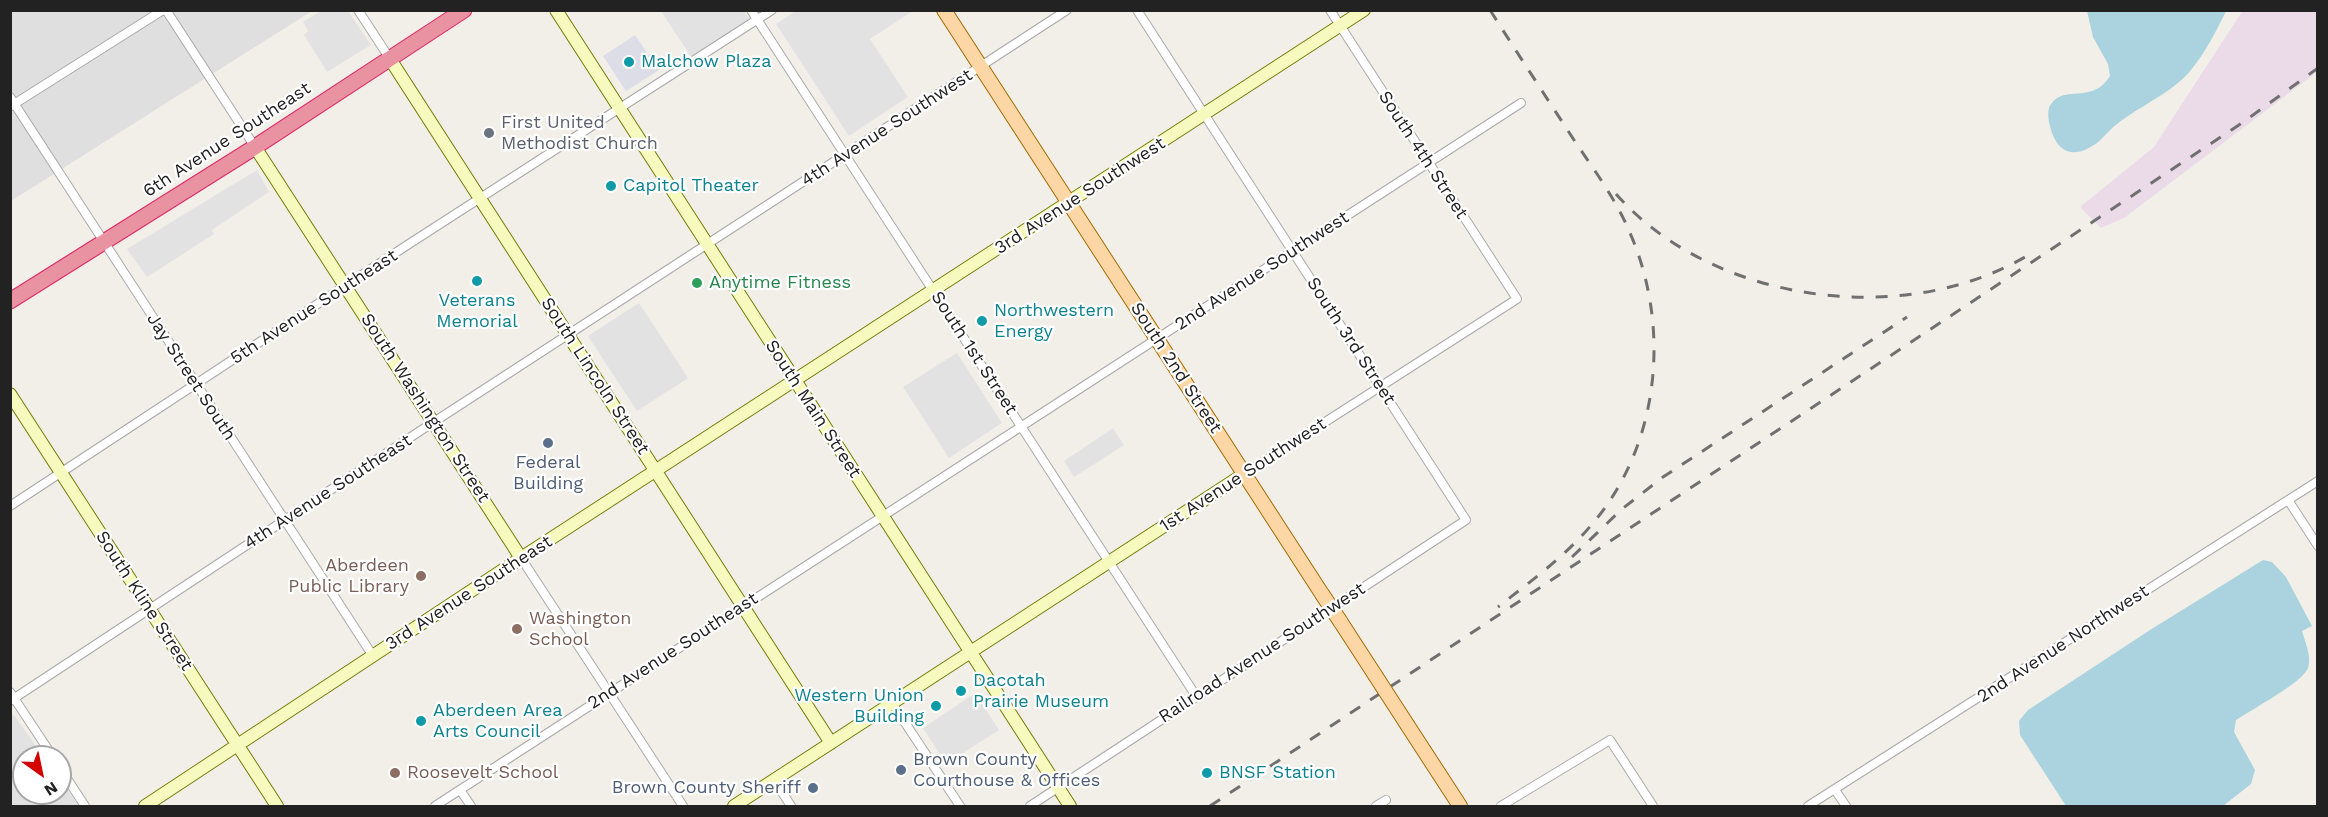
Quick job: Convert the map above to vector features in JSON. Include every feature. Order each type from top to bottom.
[{"type":"highway","name":"6th Avenue Southeast","points":[[10,301],[255,147],[464,10]]},
{"type":"main road","name":"South 2nd Street","points":[[944,10],[1460,807]]},
{"type":"street","points":[[12,102],[164,10]]},
{"type":"street","name":"South Washington Street","points":[[164,10],[346,285],[683,807]]},
{"type":"street","name":"South Lincoln Street","points":[[358,10],[831,743]]},
{"type":"street","name":"South Main Street","points":[[556,10],[1070,807]]},
{"type":"street","name":"South 1st Street","points":[[751,10],[1196,696]]},
{"type":"street","name":"5th Avenue Southeast","points":[[10,506],[346,285],[772,10]]},
{"type":"street","name":"4th Avenue Southwest","points":[[707,244],[1067,10]]},
{"type":"street","name":"South 3rd Street","points":[[1137,10],[1466,520]]},
{"type":"street","name":"South 4th Street","points":[[1330,10],[1517,299]]},
{"type":"street","name":"3rd Avenue Southwest","points":[[795,381],[1364,10]]},
{"type":"street","name":"Jay Street South","points":[[12,102],[373,656]]},
{"type":"street","name":"2nd Avenue Southwest","points":[[882,516],[1521,103]]},
{"type":"street","name":"4th Avenue Southeast","points":[[12,697],[149,610],[707,244]]},
{"type":"street","name":"1st Avenue Southwest","points":[[734,807],[1108,562],[1517,299]]},
{"type":"street","name":"3rd Avenue Southeast","points":[[145,807],[521,558],[795,381]]},
{"type":"street","name":"South Kline Street","points":[[10,394],[277,807]]},
{"type":"street","name":"2nd Avenue Northwest","points":[[1808,807],[2318,481]]},
{"type":"street","points":[[2288,500],[2318,546]]},
{"type":"street","name":"2nd Avenue Southeast","points":[[435,807],[882,516]]},
{"type":"street","name":"Railroad Avenue Southwest","points":[[1030,807],[1466,520]]},
{"type":"street","points":[[12,697],[45,745]]},
{"type":"street","points":[[892,703],[960,807]]},
{"type":"street","points":[[1501,807],[1610,740],[1653,807]]},
{"type":"street","points":[[774,780],[792,807]]},
{"type":"street","points":[[72,787],[85,807]]},
{"type":"street","points":[[460,790],[471,807]]},
{"type":"street","points":[[1835,790],[1846,807]]},
{"type":"street","points":[[1376,807],[1386,800]]},
{"type":"shaded area","points":[[797,10],[913,11],[870,39],[908,97],[849,136],[776,24]]},
{"type":"shaded area","points":[[2243,10],[2317,11],[2317,72],[2124,218],[2101,228],[2080,207],[2154,147]]},
{"type":"shaded area","points":[[11,11],[312,11],[11,201]]},
{"type":"shaded area","points":[[321,11],[348,11],[371,45],[327,72],[304,35],[308,31],[303,22]]},
{"type":"shaded area","points":[[661,11],[744,11],[750,20],[692,58]]},
{"type":"shaded area","name":"Malchow Plaza","points":[[635,35],[659,70],[626,91],[603,56]]},
{"type":"shaded area","points":[[257,170],[269,192],[212,230],[214,234],[147,277],[127,249]]},
{"type":"shaded area","points":[[639,303],[688,378],[637,411],[588,336]]},
{"type":"shaded area","points":[[957,353],[1002,423],[949,458],[903,387]]},
{"type":"shaded area","points":[[1113,428],[1124,445],[1074,477],[1064,461]]},
{"type":"shaded area","points":[[975,693],[999,730],[946,764],[923,728]]},
{"type":"shaded area","points":[[14,715],[35,745],[12,745],[12,805],[72,805],[72,796],[79,806],[11,806],[10,717]]},
{"type":"water","points":[[2087,11],[2226,11],[2206,49],[2183,78],[2117,124],[2095,145],[2081,151],[2071,152],[2058,145],[2053,136],[2048,117],[2051,104],[2064,95],[2095,90],[2103,85],[2110,76],[2108,64],[2093,37]]},
{"type":"water","points":[[2263,560],[2272,562],[2286,577],[2312,626],[2302,631],[2309,659],[2308,668],[2304,674],[2287,688],[2236,720],[2234,732],[2255,770],[2251,784],[2223,806],[2066,806],[2020,735],[2019,721],[2028,710]]},
{"type":"railway","points":[[1490,10],[1604,185],[1624,220],[1643,269],[1651,307],[1654,345],[1652,384],[1645,421],[1633,458],[1616,492],[1583,535],[1548,568],[1498,607]]},
{"type":"railway","points":[[1210,806],[2242,123],[2318,68]]},
{"type":"railway","points":[[1616,194],[1656,231],[1703,260],[1754,280],[1810,293],[1866,297],[1922,293],[1976,279],[2025,257]]},
{"type":"railway","points":[[1572,557],[1622,509],[1663,477],[1907,317]]},
{"type":"place","name":"Malchow Plaza","points":[[629,62]]},
{"type":"place","name":"First United Methodist Church","points":[[489,133]]},
{"type":"place","name":"Capitol Theater","points":[[611,186]]},
{"type":"place","name":"Veterans Memorial","points":[[477,281]]},
{"type":"place","name":"Anytime Fitness","points":[[697,283]]},
{"type":"place","name":"Northwestern Energy","points":[[982,321]]},
{"type":"place","name":"Federal Building","points":[[548,443]]},
{"type":"place","name":"Aberdeen Public Library","points":[[421,576]]},
{"type":"place","name":"Washington School","points":[[517,629]]},
{"type":"place","name":"Dacotah Prairie Museum","points":[[961,691]]},
{"type":"place","name":"Western Union Building","points":[[936,706]]},
{"type":"place","name":"Aberdeen Area Arts Council","points":[[421,721]]},
{"type":"place","name":"Brown County Courthouse & Offices","points":[[901,770]]},
{"type":"place","name":"Roosevelt School","points":[[395,773]]},
{"type":"place","name":"BNSF Station","points":[[1207,773]]},
{"type":"place","name":"Brown County Sheriff","points":[[813,788]]}]
